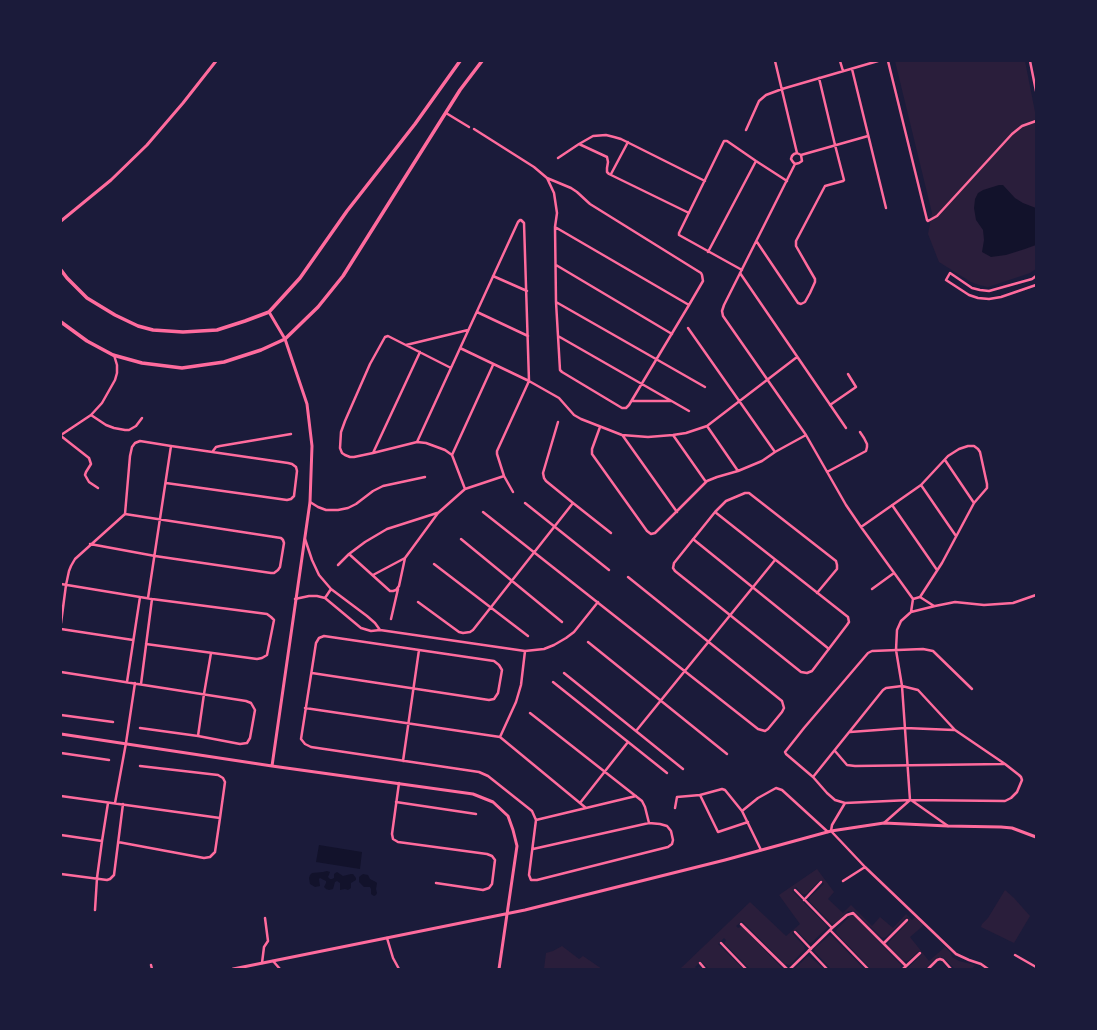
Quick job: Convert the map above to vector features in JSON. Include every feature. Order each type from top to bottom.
[{"type":"main road","points":[[61,270],[67,278],[88,298],[115,315],[138,326],[153,330],[183,332],[217,330],[269,312],[300,278],[347,211],[415,124],[460,61]]},
{"type":"main road","points":[[61,322],[87,341],[114,355],[142,363],[182,368],[224,362],[261,350],[285,339],[318,307],[343,276],[460,90],[482,61]]},
{"type":"street","points":[[61,221],[111,180],[147,145],[216,61]]},
{"type":"street","points":[[775,61],[797,153]]},
{"type":"street","points":[[840,61],[843,71]]},
{"type":"street","points":[[746,130],[760,99],[770,93],[878,61]]},
{"type":"street","points":[[888,61],[928,221],[937,216],[1012,134],[1022,126],[1036,121]]},
{"type":"street","points":[[1030,61],[1036,91]]},
{"type":"street","points":[[852,69],[886,208]]},
{"type":"street","points":[[757,241],[798,303],[802,304],[805,302],[815,282],[812,273],[796,246],[796,241],[826,185],[844,180],[834,145],[819,78]]},
{"type":"street","points":[[446,112],[469,127]]},
{"type":"street","points":[[474,129],[534,167],[547,178],[578,192],[590,204],[701,273],[703,281],[632,401],[626,408],[622,408],[560,370],[556,302],[555,227],[557,213],[554,193],[547,178]]},
{"type":"street","points":[[558,158],[593,136],[606,135],[628,142],[705,181]]},
{"type":"street","points":[[797,153],[801,155],[868,136]]},
{"type":"street","points":[[787,181],[725,141],[679,231],[679,235],[741,272],[846,428]]},
{"type":"street","points":[[611,174],[628,142]]},
{"type":"street","points":[[579,144],[607,157],[607,172],[689,213]]},
{"type":"street","points":[[795,164],[791,159],[794,154],[797,153]]},
{"type":"street","points":[[801,155],[802,161],[795,164],[724,305],[722,311],[723,316],[806,434],[846,505],[913,599],[911,612]]},
{"type":"street","points":[[708,252],[756,161]]},
{"type":"street","points":[[417,442],[518,222],[521,220],[524,223],[529,382],[497,451],[504,476],[513,492]]},
{"type":"street","points":[[555,227],[689,306]]},
{"type":"street","points":[[556,266],[672,334]]},
{"type":"street","points":[[1036,276],[1032,279],[989,291],[972,288],[950,274],[946,281],[968,295],[989,299],[1001,297],[1036,285]]},
{"type":"street","points":[[493,276],[527,291]]},
{"type":"street","points":[[556,302],[705,387]]},
{"type":"street","points":[[269,312],[285,339],[307,404],[312,446],[310,502],[272,766]]},
{"type":"street","points":[[477,312],[528,336]]},
{"type":"street","points":[[688,328],[775,452]]},
{"type":"street","points":[[406,345],[468,330]]},
{"type":"street","points":[[451,368],[388,336],[385,337],[370,364],[345,421],[341,432],[340,448],[342,453],[350,458],[417,442],[426,443],[445,450],[452,455],[465,489]]},
{"type":"street","points":[[558,336],[689,410]]},
{"type":"street","points":[[460,348],[559,398],[574,415],[581,419],[622,435],[648,437],[673,436],[707,426],[797,357]]},
{"type":"street","points":[[373,453],[420,352]]},
{"type":"street","points":[[98,488],[89,482],[85,475],[91,464],[89,458],[61,435],[91,415],[102,403],[115,380],[117,373],[117,365],[114,355]]},
{"type":"street","points":[[452,455],[493,365]]},
{"type":"street","points":[[830,405],[856,387],[848,374]]},
{"type":"street","points":[[632,401],[673,401]]},
{"type":"street","points":[[91,415],[106,425],[125,430],[129,430],[136,426],[142,418]]},
{"type":"street","points":[[558,422],[543,473],[544,478],[611,533]]},
{"type":"street","points":[[707,426],[738,471]]},
{"type":"street","points":[[600,427],[592,449],[592,454],[647,532],[651,534],[656,533],[706,482],[762,461],[806,434]]},
{"type":"street","points":[[827,472],[866,450],[867,444],[860,432]]},
{"type":"street","points":[[213,451],[216,447],[220,446],[291,434]]},
{"type":"street","points":[[622,435],[677,512]]},
{"type":"street","points":[[673,436],[706,482]]},
{"type":"street","points":[[61,623],[69,571],[75,559],[125,514],[132,447],[135,443],[140,441],[292,464],[296,467],[297,471],[294,496],[291,499],[283,500],[166,483]]},
{"type":"street","points":[[148,598],[171,446]]},
{"type":"street","points":[[861,527],[921,485],[948,456],[965,446],[974,446],[978,448],[987,488],[974,503],[937,570],[920,597],[913,599]]},
{"type":"street","points":[[945,460],[974,503]]},
{"type":"street","points":[[391,619],[405,558],[438,513],[465,489],[504,476]]},
{"type":"street","points":[[310,502],[326,510],[348,508],[383,486],[425,477]]},
{"type":"street","points":[[921,485],[956,536]]},
{"type":"street","points":[[715,512],[775,560],[817,593],[848,617],[848,626],[812,671],[807,673],[801,672],[674,570],[674,563],[715,512],[726,501],[745,493],[749,493],[836,561],[837,569],[817,593]]},
{"type":"street","points":[[525,503],[609,570]]},
{"type":"street","points":[[418,602],[459,632],[463,634],[473,630],[573,503]]},
{"type":"street","points":[[892,505],[937,570]]},
{"type":"street","points":[[483,512],[758,729],[768,729],[782,712],[784,708],[782,701],[628,577]]},
{"type":"street","points":[[338,565],[364,542],[387,529],[438,513]]},
{"type":"street","points":[[90,544],[155,556],[271,573],[276,572],[280,567],[284,543],[281,538],[125,514]]},
{"type":"street","points":[[304,538],[312,560],[320,575],[332,588],[378,626],[380,630]]},
{"type":"street","points":[[460,539],[562,622]]},
{"type":"street","points":[[693,540],[829,649]]},
{"type":"street","points":[[349,554],[390,591],[396,590],[399,586]]},
{"type":"street","points":[[373,575],[405,558]]},
{"type":"street","points":[[636,731],[775,560]]},
{"type":"street","points":[[434,564],[528,636]]},
{"type":"street","points":[[872,589],[894,573]]},
{"type":"street","points":[[61,584],[152,599],[267,614],[274,620],[267,656],[257,659],[146,644]]},
{"type":"street","points":[[326,598],[332,588]]},
{"type":"street","points":[[910,800],[902,686],[896,650],[897,630],[901,621],[911,612],[955,602],[984,605],[1013,603],[1036,595]]},
{"type":"street","points":[[295,599],[309,596],[326,598],[361,628],[371,631],[380,630],[525,651],[544,649],[566,638],[574,632],[598,602]]},
{"type":"street","points":[[127,682],[140,597]]},
{"type":"street","points":[[920,597],[935,606]]},
{"type":"street","points":[[141,684],[152,599]]},
{"type":"street","points":[[61,629],[133,640]]},
{"type":"street","points":[[312,672],[489,700],[494,699],[498,694],[502,670],[500,665],[494,661],[324,636],[319,638],[316,643],[301,739],[305,744],[311,747],[479,772],[488,776],[532,811],[536,820],[533,849],[528,875],[531,880],[668,847],[672,844],[673,840],[671,831],[667,826],[649,823],[533,849]]},
{"type":"street","points":[[588,642],[727,754]]},
{"type":"street","points":[[403,761],[419,650]]},
{"type":"street","points":[[813,777],[884,690],[886,688],[902,686],[918,690],[955,730],[1005,764],[1021,777],[1022,780],[1017,792],[1011,798],[1005,801],[910,800],[845,803],[835,800],[813,777],[785,752],[868,653],[872,651],[933,650],[972,689]]},
{"type":"street","points":[[500,737],[516,702],[521,685],[525,651]]},
{"type":"street","points":[[198,736],[211,653]]},
{"type":"street","points":[[61,672],[246,701],[251,703],[255,710],[250,738],[247,743],[240,744],[198,736],[140,728]]},
{"type":"street","points":[[564,673],[683,769]]},
{"type":"street","points":[[553,682],[667,773]]},
{"type":"street","points":[[115,803],[135,683]]},
{"type":"street","points":[[306,708],[500,737],[586,808]]},
{"type":"street","points":[[530,713],[642,801],[649,823]]},
{"type":"street","points":[[61,715],[113,722]]},
{"type":"street","points":[[850,732],[905,728],[955,730]]},
{"type":"street","points":[[61,734],[272,766],[473,794],[493,802],[508,816],[518,846],[499,969]]},
{"type":"street","points":[[580,803],[628,742]]},
{"type":"street","points":[[834,751],[848,765],[855,766],[908,764],[1005,764]]},
{"type":"street","points":[[61,753],[109,760]]},
{"type":"street","points":[[118,842],[204,858],[210,857],[215,852],[225,782],[222,778],[218,775],[140,766]]},
{"type":"street","points":[[399,783],[392,834],[393,839],[398,842],[487,854],[492,856],[495,860],[492,884],[489,888],[483,890],[436,883]]},
{"type":"street","points":[[742,811],[758,798],[776,788],[779,788],[829,832],[956,954],[981,964],[988,969]]},
{"type":"street","points":[[675,808],[677,797],[700,795],[722,789],[725,790],[742,811],[760,850]]},
{"type":"street","points":[[700,795],[718,832],[748,822]]},
{"type":"street","points":[[61,796],[220,818]]},
{"type":"street","points":[[536,820],[636,796]]},
{"type":"street","points":[[884,823],[910,800]]},
{"type":"street","points":[[910,800],[948,826]]},
{"type":"street","points":[[95,910],[97,878],[108,802]]},
{"type":"street","points":[[396,802],[476,814]]},
{"type":"street","points":[[829,832],[845,803]]},
{"type":"street","points":[[61,874],[107,880],[114,875],[123,804]]},
{"type":"street","points":[[233,969],[525,910],[725,860],[829,832],[884,823],[1012,828],[1036,837]]},
{"type":"street","points":[[61,835],[102,842]]},
{"type":"street","points":[[843,881],[866,867]]},
{"type":"street","points":[[804,900],[821,882]]},
{"type":"street","points":[[794,890],[868,969]]},
{"type":"street","points":[[741,924],[788,969],[831,929],[848,915],[853,913],[906,966]]},
{"type":"street","points":[[262,963],[264,947],[268,941],[265,918]]},
{"type":"street","points":[[884,943],[908,920]]},
{"type":"street","points":[[794,932],[827,969]]},
{"type":"street","points":[[387,938],[392,958],[399,969]]},
{"type":"street","points":[[721,943],[746,969]]},
{"type":"street","points":[[903,969],[920,953]]},
{"type":"street","points":[[1015,955],[1036,967]]},
{"type":"street","points":[[928,969],[940,959],[943,960],[951,969]]},
{"type":"street","points":[[273,961],[280,969]]},
{"type":"street","points":[[700,964],[705,969]]},
{"type":"street","points":[[151,965],[152,969]]},
{"type":"shaded area","points":[[895,61],[1025,61],[1036,117],[1036,269],[1030,273],[988,287],[971,282],[939,262],[928,234],[932,213]]},
{"type":"shaded area","points":[[1003,185],[1015,198],[1023,203],[1036,208],[1036,245],[1006,255],[991,257],[982,252],[984,240],[983,230],[976,220],[974,208],[975,199],[978,193],[983,190]]},
{"type":"shaded area","points":[[319,845],[362,852],[360,869],[316,862]]},
{"type":"shaded area","points":[[817,869],[834,892],[828,899],[843,913],[851,905],[872,926],[880,917],[893,928],[906,914],[912,920],[915,917],[924,925],[910,937],[929,961],[945,947],[951,953],[952,957],[959,961],[975,965],[972,969],[955,969],[944,958],[940,957],[935,959],[925,969],[907,969],[922,954],[919,951],[906,961],[903,960],[889,946],[888,943],[910,920],[907,917],[884,938],[881,937],[854,911],[848,911],[836,923],[832,924],[809,901],[810,897],[824,884],[820,880],[806,894],[802,894],[796,887],[792,891],[826,925],[827,928],[811,943],[808,942],[796,930],[792,933],[805,949],[790,965],[785,964],[742,921],[736,926],[738,928],[742,927],[783,969],[750,969],[725,944],[726,940],[724,938],[718,944],[743,969],[709,969],[701,961],[695,967],[697,969],[680,969],[750,902],[786,936],[800,924],[779,895]]},
{"type":"shaded area","points":[[330,872],[328,877],[330,879],[334,878],[334,874],[337,872],[343,876],[353,874],[356,880],[351,883],[351,888],[348,890],[340,890],[340,883],[337,881],[335,882],[333,889],[326,889],[324,887],[326,881],[320,878],[320,886],[315,887],[310,884],[309,878],[312,873]]},
{"type":"shaded area","points":[[363,874],[368,875],[370,879],[377,883],[376,895],[374,896],[371,894],[370,887],[364,887],[359,882],[359,877]]},
{"type":"shaded area","points":[[1005,890],[1030,916],[1014,943],[981,927]]},
{"type":"shaded area","points":[[851,915],[854,916],[901,965],[900,969],[871,969],[837,934],[837,929]]},
{"type":"shaded area","points":[[830,935],[864,969],[831,969],[814,951],[815,948]]},
{"type":"shaded area","points":[[562,946],[579,959],[583,956],[602,969],[544,969],[546,953]]},
{"type":"shaded area","points":[[809,956],[824,969],[794,969],[807,957]]}]
